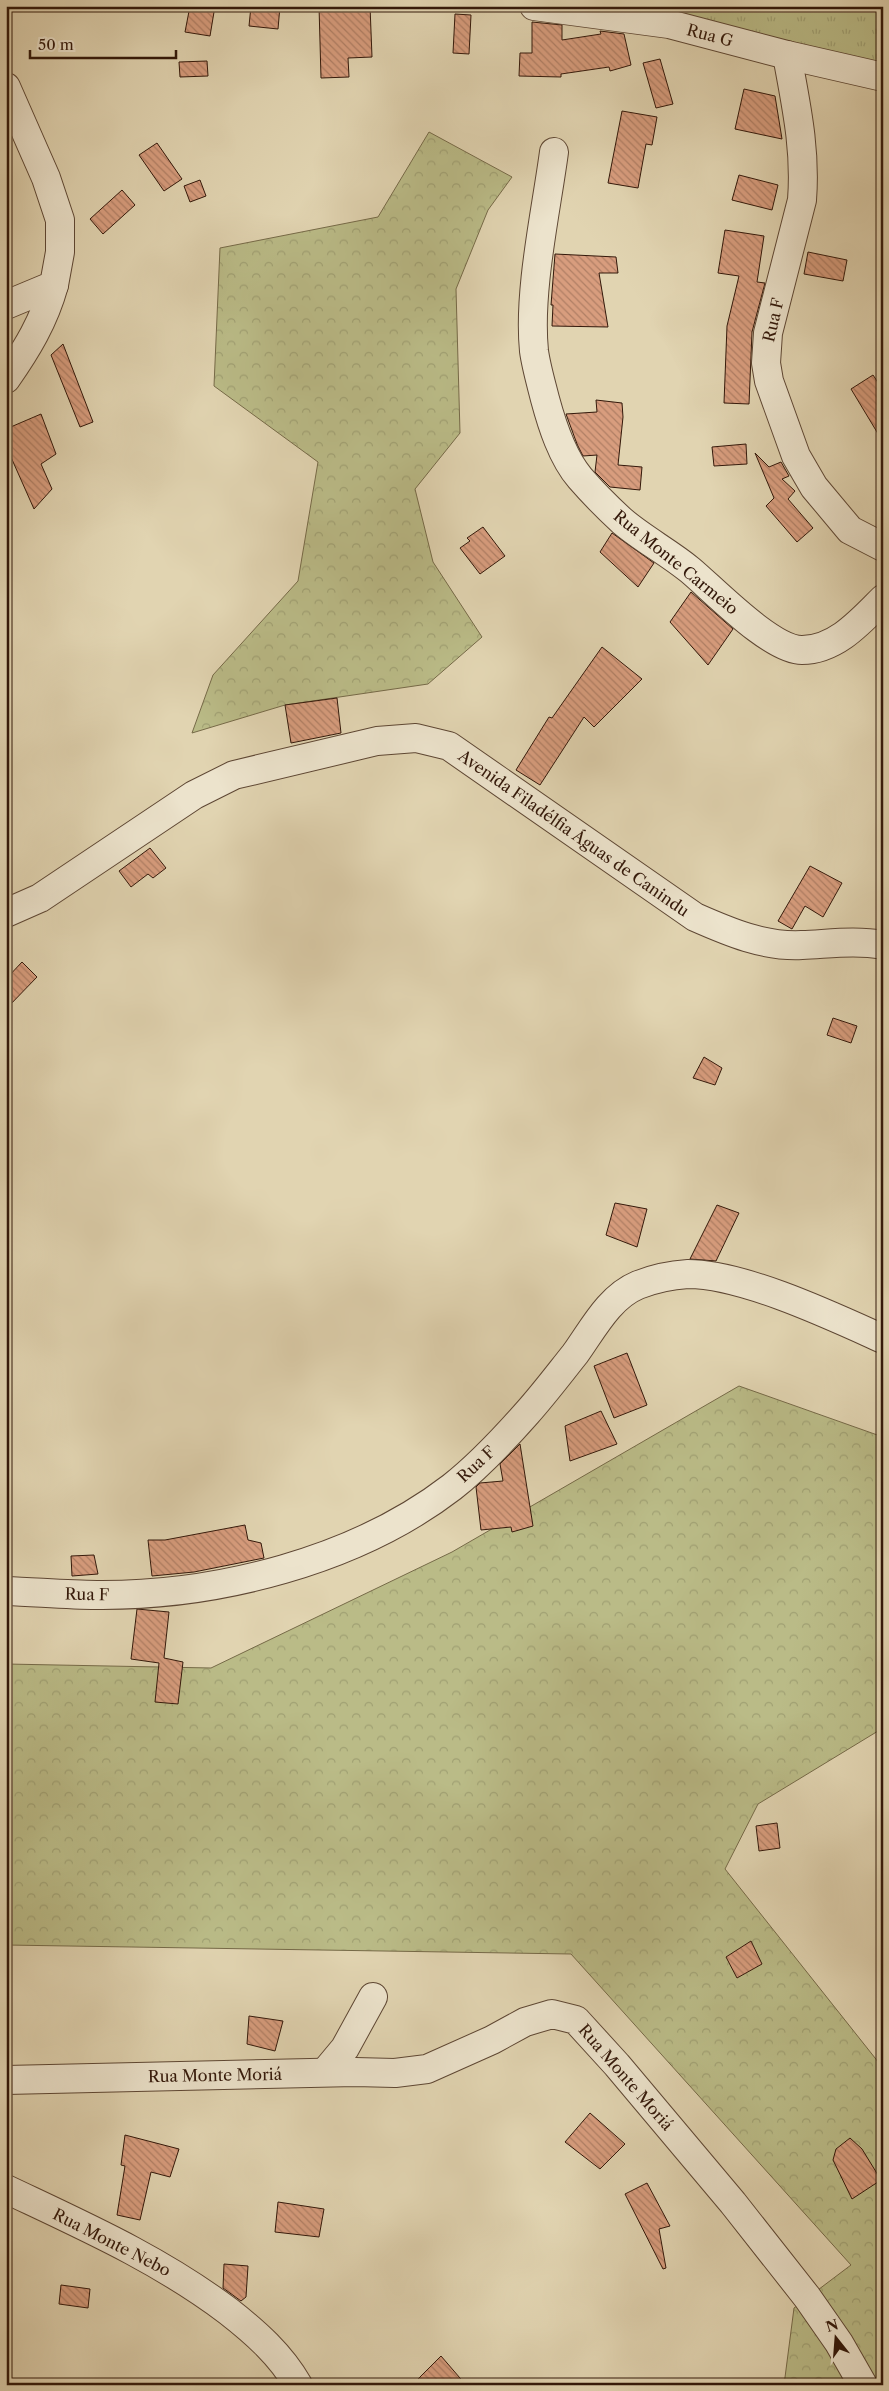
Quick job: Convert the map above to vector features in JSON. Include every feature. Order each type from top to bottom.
[{"type":"street","name":"Rua G","points":[[534,6],[669,24],[787,55],[883,77]]},
{"type":"street","name":"Rua F","points":[[787,55],[804,152],[804,181],[802,200],[768,333],[766,363],[770,381],[796,456],[814,488],[850,530],[883,547]]},
{"type":"street","points":[[6,87],[46,178],[60,220],[60,252],[47,310],[33,340],[6,379]]},
{"type":"street","name":"Rua Monte Carmeio","points":[[554,152],[534,293],[534,351],[545,399],[561,445],[579,477],[623,522],[688,568],[772,638],[788,647],[800,650],[814,649],[827,644],[856,626],[883,599]]},
{"type":"street","points":[[6,305],[54,285]]},
{"type":"street","name":"Avenida Filadélfia Águas de Canindu","points":[[6,913],[40,898],[194,794],[234,775],[377,741],[416,738],[449,746],[695,917],[736,935],[780,944],[800,945],[856,942],[883,945]]},
{"type":"street","name":"Rua F","points":[[6,1591],[97,1595],[188,1588],[286,1569],[314,1560],[380,1532],[413,1513],[452,1486],[480,1462],[545,1393],[616,1299],[638,1285],[687,1274],[716,1278],[749,1286],[801,1304],[883,1339]]},
{"type":"street","points":[[325,2072],[345,2048],[374,1996]]},
{"type":"street","name":"Rua Monte Moriá","points":[[6,2080],[325,2072],[395,2073],[426,2069],[492,2040],[525,2022],[552,2014],[576,2020],[617,2065],[745,2219],[839,2343],[863,2385]]},
{"type":"street","name":"Rua Monte Nebo","points":[[6,2189],[138,2252],[202,2291],[257,2334],[298,2385]]},
{"type":"green space","points":[[510,6],[883,6],[883,80],[787,55]]},
{"type":"green space","points":[[429,132],[512,177],[488,210],[456,289],[460,433],[415,489],[433,562],[482,637],[428,684],[285,705],[192,733],[213,675],[298,581],[318,462],[214,386],[220,248],[378,217]]},
{"type":"green space","points":[[739,1386],[883,1437],[883,1728],[758,1804],[725,1869],[883,2068],[883,2385],[784,2385],[794,2308],[851,2265],[571,1954],[6,1945],[6,1664],[211,1668],[452,1552]]},
{"type":"building","points":[[190,6],[215,6],[210,36],[185,32]]},
{"type":"building","points":[[251,6],[280,6],[278,29],[249,26]]},
{"type":"building","points":[[319,6],[370,6],[372,57],[348,58],[349,77],[321,78]]},
{"type":"building","points":[[455,14],[471,15],[469,54],[453,53]]},
{"type":"building","points":[[532,22],[562,25],[562,40],[601,34],[600,31],[624,34],[631,65],[610,71],[609,67],[561,74],[561,77],[519,76],[520,53],[532,53]]},
{"type":"building","points":[[660,59],[673,104],[656,108],[643,63]]},
{"type":"building","points":[[207,61],[208,76],[180,77],[179,62]]},
{"type":"building","points":[[744,89],[775,96],[782,139],[735,129]]},
{"type":"building","points":[[622,111],[657,117],[652,145],[646,144],[638,188],[608,183]]},
{"type":"building","points":[[157,143],[182,179],[164,191],[139,155]]},
{"type":"building","points":[[739,175],[778,185],[772,210],[732,200]]},
{"type":"building","points":[[200,180],[206,196],[190,202],[184,186]]},
{"type":"building","points":[[122,190],[135,205],[103,234],[90,219]]},
{"type":"building","points":[[725,230],[764,236],[757,282],[765,283],[752,332],[749,404],[724,403],[727,326],[739,276],[718,273]]},
{"type":"building","points":[[808,252],[847,260],[843,281],[804,274]]},
{"type":"building","points":[[555,254],[616,257],[618,273],[599,273],[608,327],[552,326],[553,305],[551,305]]},
{"type":"building","points":[[63,344],[93,422],[80,427],[51,355]]},
{"type":"building","points":[[873,375],[883,390],[883,442],[851,389]]},
{"type":"building","points":[[596,400],[622,403],[623,417],[618,465],[642,467],[640,490],[610,487],[595,472],[597,455],[583,456],[577,444],[566,414],[597,412]]},
{"type":"building","points":[[41,414],[56,454],[41,464],[52,489],[34,509],[6,446],[6,429]]},
{"type":"building","points":[[746,444],[747,464],[714,466],[712,447]]},
{"type":"building","points":[[755,453],[769,467],[781,462],[789,476],[782,479],[795,491],[788,499],[813,528],[797,542],[766,506],[774,498]]},
{"type":"building","points":[[483,527],[505,556],[480,574],[460,548],[470,541],[467,538]]},
{"type":"building","points":[[612,533],[654,563],[638,587],[600,552]]},
{"type":"building","points":[[691,592],[733,629],[708,665],[670,622]]},
{"type":"building","points":[[602,647],[642,679],[594,727],[584,717],[540,785],[516,770],[549,717],[552,718]]},
{"type":"building","points":[[337,698],[341,733],[291,743],[285,705]]},
{"type":"building","points":[[150,848],[166,868],[153,878],[148,874],[131,887],[119,871]]},
{"type":"building","points":[[810,866],[842,883],[823,917],[805,906],[792,929],[778,921]]},
{"type":"building","points":[[22,962],[37,977],[6,1009],[6,979]]},
{"type":"building","points":[[833,1018],[857,1026],[851,1043],[827,1035]]},
{"type":"building","points":[[704,1057],[722,1068],[715,1085],[693,1078]]},
{"type":"building","points":[[615,1203],[647,1209],[637,1247],[606,1235]]},
{"type":"building","points":[[717,1205],[739,1213],[716,1261],[690,1259]]},
{"type":"building","points":[[627,1353],[647,1405],[614,1418],[594,1366]]},
{"type":"building","points":[[601,1411],[617,1444],[570,1461],[565,1426]]},
{"type":"building","points":[[520,1444],[533,1526],[512,1532],[511,1527],[481,1530],[476,1487],[480,1483],[503,1481],[500,1464]]},
{"type":"building","points":[[245,1525],[248,1540],[261,1543],[264,1558],[194,1572],[152,1576],[148,1540],[165,1540]]},
{"type":"building","points":[[94,1555],[98,1574],[72,1576],[71,1556]]},
{"type":"building","points":[[137,1609],[169,1612],[164,1658],[183,1662],[178,1704],[155,1702],[159,1663],[131,1659]]},
{"type":"building","points":[[777,1823],[780,1848],[759,1851],[756,1826]]},
{"type":"building","points":[[751,1941],[762,1964],[737,1978],[726,1957]]},
{"type":"building","points":[[249,2016],[283,2021],[275,2051],[247,2044]]},
{"type":"building","points":[[590,2113],[625,2144],[600,2169],[565,2142]]},
{"type":"building","points":[[125,2135],[179,2149],[170,2177],[151,2172],[140,2220],[117,2215],[125,2166],[121,2165]]},
{"type":"building","points":[[850,2138],[862,2149],[881,2180],[852,2199],[833,2160],[836,2149]]},
{"type":"building","points":[[647,2183],[670,2226],[659,2229],[666,2268],[663,2269],[625,2194]]},
{"type":"building","points":[[278,2202],[324,2209],[319,2237],[275,2232]]},
{"type":"building","points":[[224,2264],[248,2266],[246,2297],[241,2301],[223,2288]]},
{"type":"building","points":[[61,2285],[90,2289],[88,2308],[59,2304]]},
{"type":"building","points":[[441,2356],[466,2385],[412,2385]]}]
